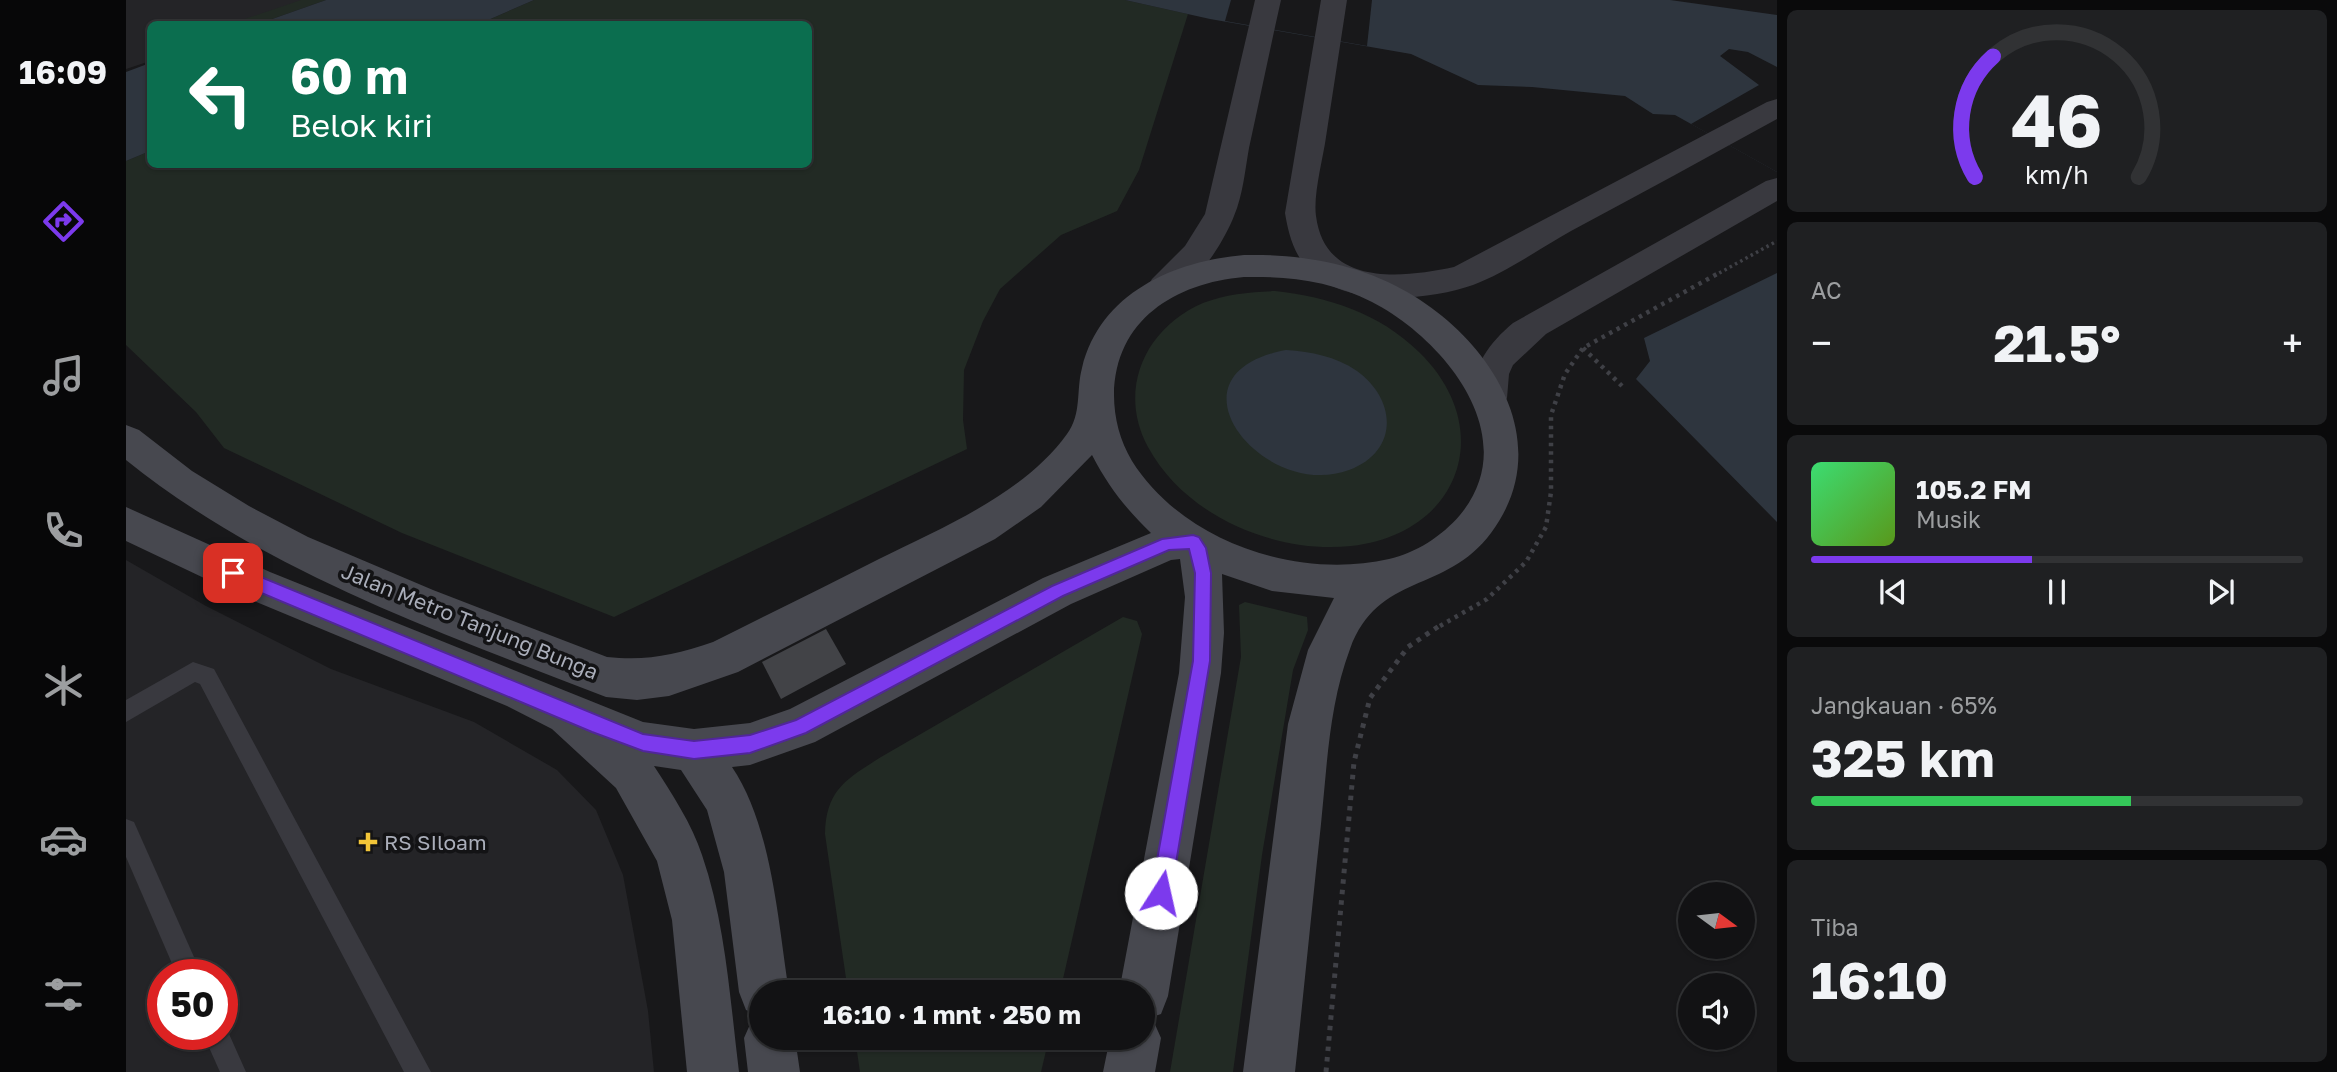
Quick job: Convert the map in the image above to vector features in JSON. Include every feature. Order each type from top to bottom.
[{"type":"main road","points":[[1269,1072],[1310,724],[1318,678],[1334,637],[1354,602],[1369,587],[1448,552],[1468,535],[1483,515],[1494,494],[1500,471],[1502,448],[1498,425],[1489,398],[1474,372],[1444,336],[1400,303],[1377,290],[1348,279],[1318,271],[1261,265],[1206,271],[1163,287],[1129,313],[1105,346],[1095,386],[1096,408],[1109,452],[1124,478],[1144,503],[1193,542],[1253,569],[1293,579],[1354,582],[1392,576]]},
{"type":"main road","name":"Jalan Metro Tanjung Bunga","points":[[126,440],[205,499],[260,533],[304,554],[606,677],[637,680],[669,676],[723,658],[981,527],[1028,496],[1063,463],[1083,441],[1096,408]]},
{"type":"main road","points":[[126,523],[256,584],[522,692],[567,713],[643,743],[694,750],[750,744],[800,727],[1057,591],[1168,543],[1193,542]]},
{"type":"main road","points":[[1146,980],[1202,661],[1203,573],[1200,553],[1193,542]]},
{"type":"main road","points":[[567,713],[632,772],[680,855],[696,920],[713,1072]]},
{"type":"main road","points":[[694,750],[727,800],[747,872],[762,980]]},
{"type":"main road","points":[[771,1050],[774,1072]]},
{"type":"main road","points":[[1129,1072],[1133,1050]]},
{"type":"street","points":[[1163,287],[1188,268],[1204,246],[1220,214],[1268,0]]},
{"type":"street","points":[[1334,0],[1300,213],[1305,238],[1319,262],[1348,279],[1380,285],[1411,285],[1463,276],[1777,108]]},
{"type":"street","points":[[1489,398],[1489,381],[1503,352],[1534,324],[1773,190]]},
{"type":"lane","points":[[126,712],[193,671],[207,676],[418,1072]]},
{"type":"lane","points":[[126,830],[183,959]]},
{"type":"lane","points":[[223,1050],[233,1072]]},
{"type":"path","points":[[1326,1072],[1354,762],[1370,698],[1408,647],[1448,620],[1488,599],[1526,562],[1546,527],[1551,492],[1551,415],[1565,374],[1583,348],[1777,241]]},
{"type":"path","points":[[1583,348],[1622,386]]},
{"type":"shaded area","points":[[126,0],[319,0],[260,21],[147,21],[147,62],[126,69]]},
{"type":"shaded area","points":[[301,0],[326,0],[266,21],[239,21]]},
{"type":"shaded area","points":[[326,0],[534,0],[486,21],[266,21]]},
{"type":"shaded area","points":[[534,0],[1125,0],[1188,14],[1139,170],[1117,211],[1061,235],[1000,289],[983,321],[964,370],[963,420],[967,449],[614,617],[402,533],[224,448],[196,412],[126,345],[126,161],[147,152],[147,168],[812,168],[812,21],[486,21]]},
{"type":"shaded area","points":[[1125,0],[1670,0],[1777,15],[1777,172],[1675,115],[1653,114],[1625,96],[1478,85],[1411,54],[1210,19]]},
{"type":"shaded area","points":[[147,64],[147,152],[126,161],[126,72]]},
{"type":"shaded area","points":[[1777,273],[1777,522],[1636,379],[1650,361],[1644,338]]},
{"type":"shaded area","points":[[1275,291],[1334,303],[1370,317],[1404,338],[1443,382],[1457,413],[1461,444],[1456,473],[1441,500],[1419,521],[1388,537],[1351,546],[1292,544],[1235,525],[1208,511],[1185,493],[1164,471],[1148,447],[1139,425],[1135,404],[1136,383],[1142,363],[1152,345],[1166,328],[1183,314],[1203,303],[1238,294]]},
{"type":"shaded area","points":[[1286,350],[1332,358],[1349,366],[1370,383],[1380,397],[1387,425],[1384,439],[1377,451],[1365,462],[1349,470],[1317,475],[1285,468],[1258,452],[1238,431],[1227,407],[1230,383],[1248,363]]},
{"type":"shaded area","name":"RS SIloam","points":[[126,560],[206,606],[331,669],[474,722],[557,770],[596,810],[623,875],[648,1011],[654,1072],[126,1072]]},
{"type":"shaded area","points":[[1245,602],[1307,617],[1308,630],[1293,670],[1262,855],[1233,1072],[1170,1072],[1241,657],[1239,605]]},
{"type":"shaded area","points":[[1123,617],[1137,621],[1142,634],[1063,980],[846,980],[825,834],[826,819],[829,806],[841,787],[881,757]]},
{"type":"shaded area","points":[[857,1050],[1046,1050],[1041,1072],[860,1072]]},
{"type":"pier","points":[[1231,0],[1372,0],[1367,46],[1225,21]]},
{"type":"pier","points":[[1729,49],[1748,52],[1777,67],[1777,172],[1691,124],[1759,85],[1720,56]]},
{"type":"building","points":[[826,629],[846,664],[781,699],[762,662]]},
{"type":"place","name":"RS SIloam","points":[[368,842]]},
{"type":"route","points":[[233,573],[643,743],[694,750],[750,744],[800,727],[1057,591],[1168,543],[1193,542],[1200,553],[1203,573],[1202,661],[1161,893]]}]
